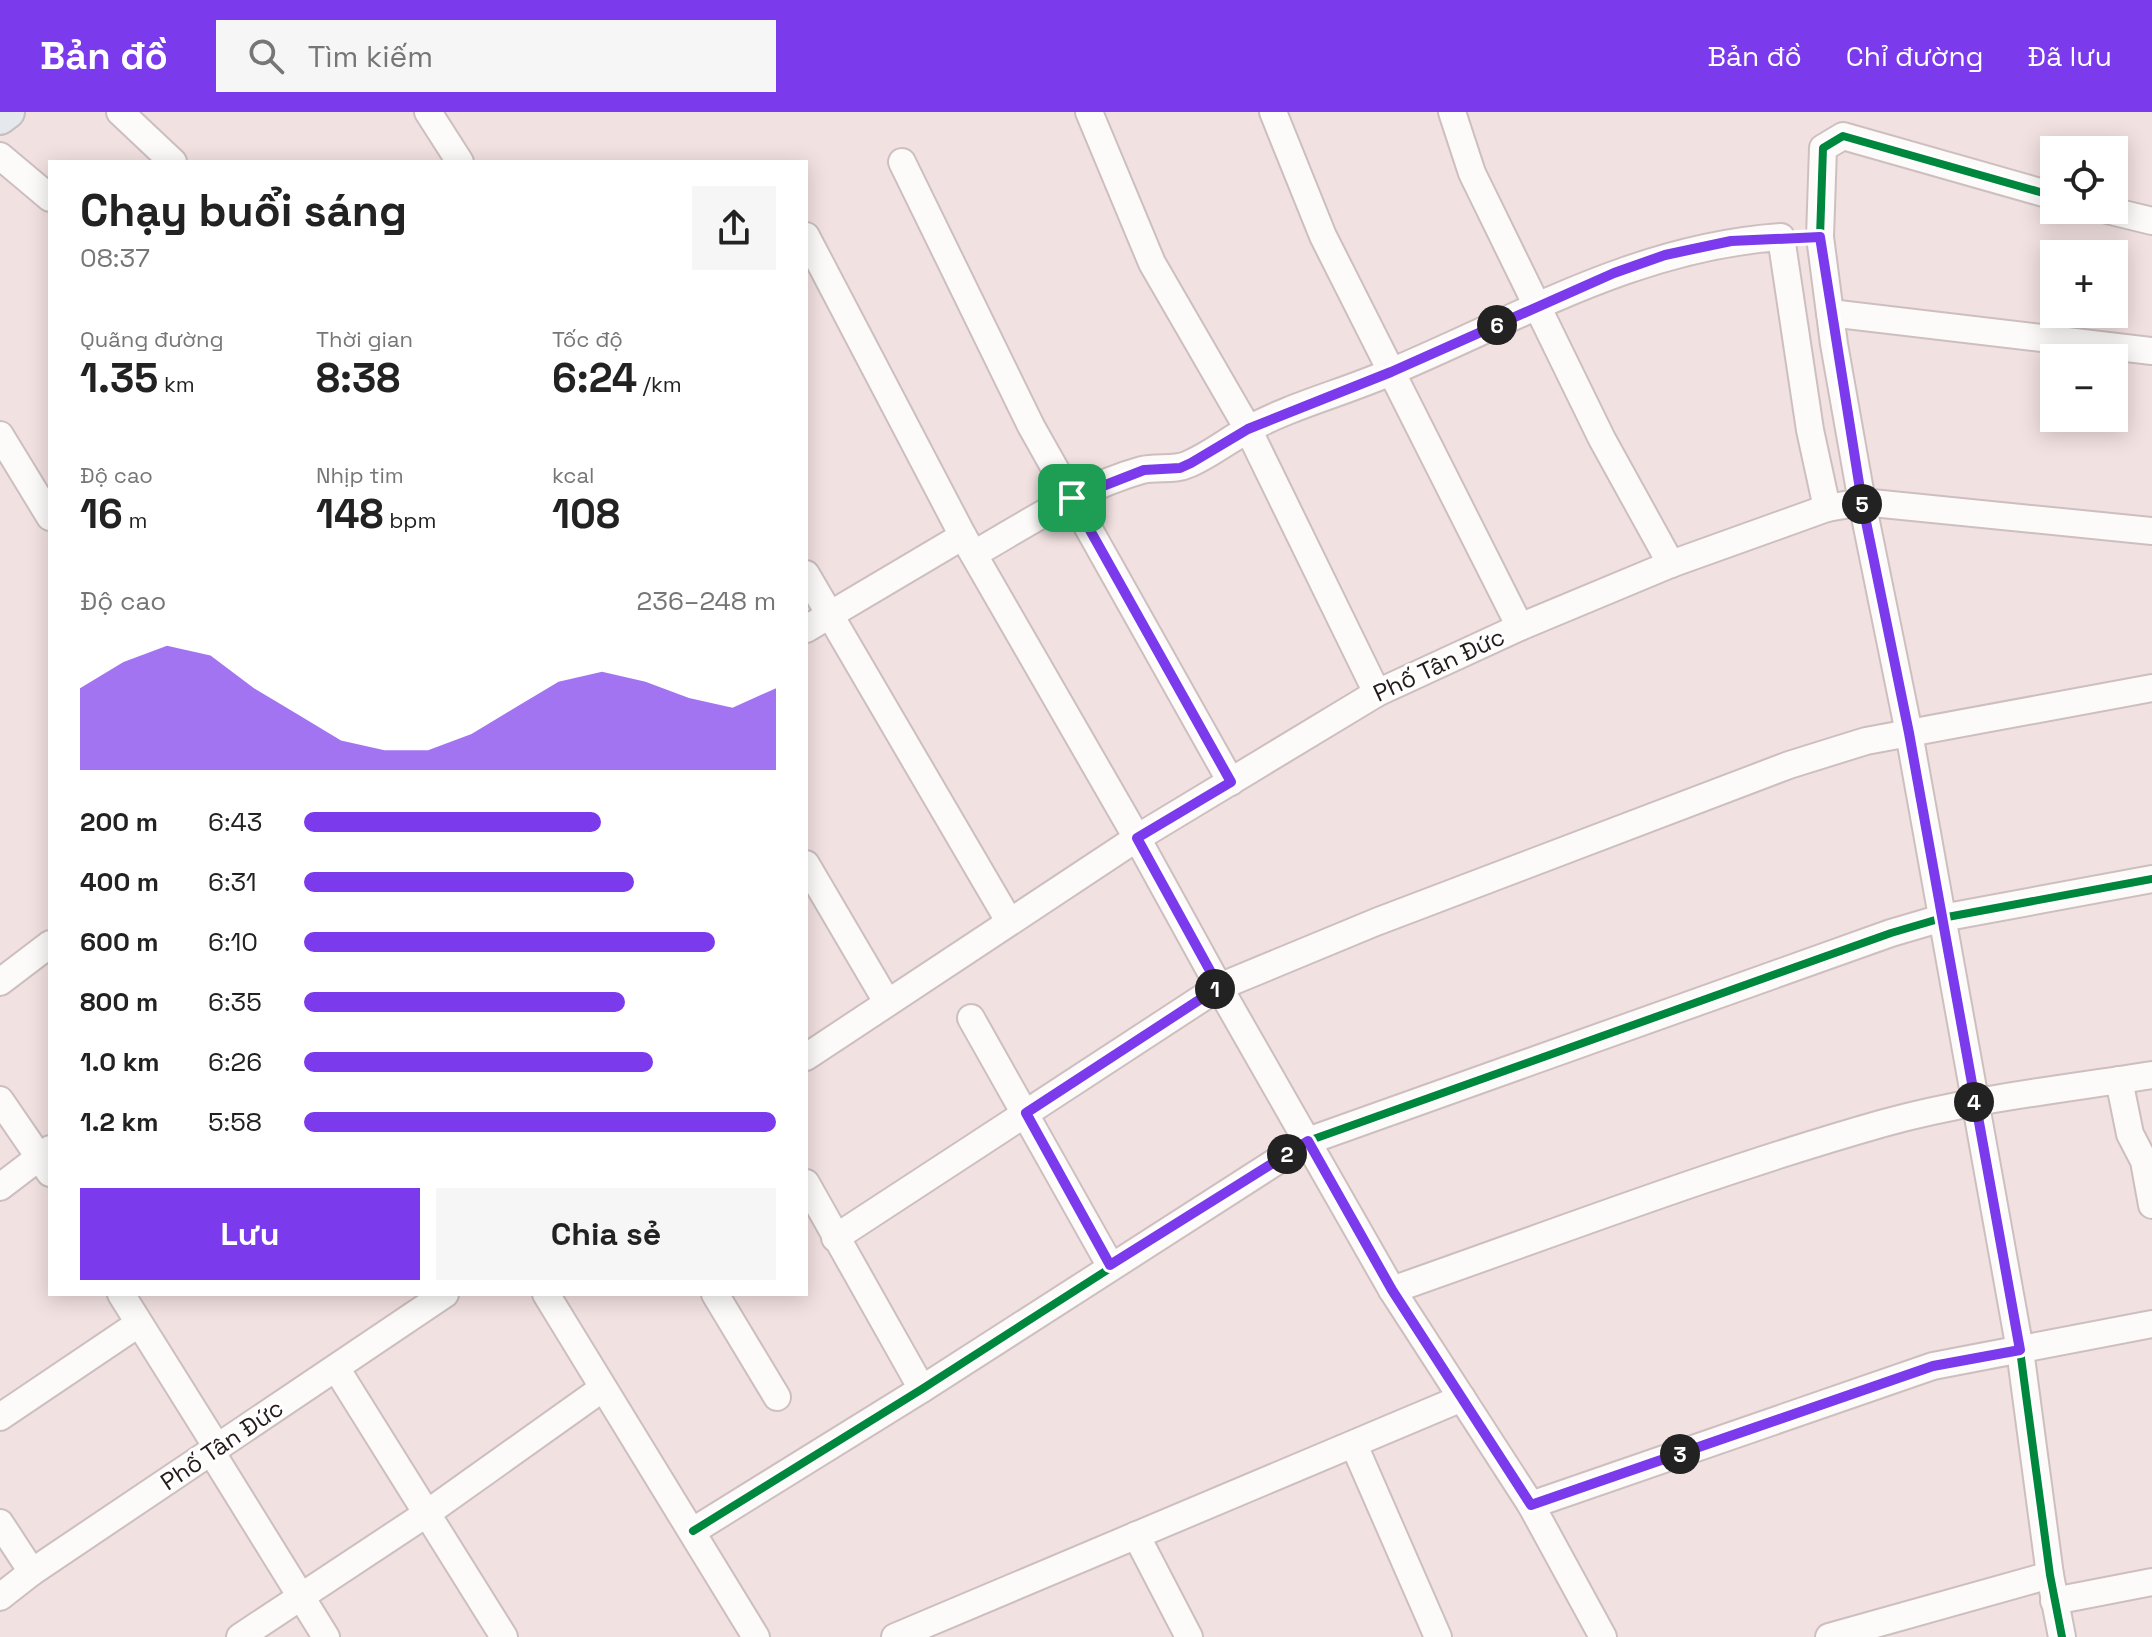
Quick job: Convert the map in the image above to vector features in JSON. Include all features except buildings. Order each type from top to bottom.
[{"type":"street","points":[[120,112],[171,160]]},
{"type":"street","points":[[428,112],[459,160]]},
{"type":"street","points":[[1089,112],[1152,263],[1248,429],[1377,693]]},
{"type":"street","points":[[1273,112],[1323,236],[1520,627]]},
{"type":"street","points":[[1452,112],[1472,173],[1602,439],[1671,564]]},
{"type":"street","points":[[2040,192],[1843,136],[1823,148],[1820,237],[1830,313],[1862,502],[1909,733],[2020,1350],[2050,1575],[2062,1637]]},
{"type":"street","points":[[0,156],[48,196]]},
{"type":"street","points":[[902,162],[1031,426],[1231,782]]},
{"type":"street","points":[[2128,215],[2152,221]]},
{"type":"street","points":[[1781,237],[1810,430],[1827,508]]},
{"type":"street","points":[[808,628],[968,545],[1072,498],[1144,470],[1180,468],[1248,429],[1391,372],[1614,273],[1665,255],[1731,241],[1820,237]]},
{"type":"street","points":[[808,240],[968,545],[1219,987],[1392,1290],[1531,1505],[1603,1637]]},
{"type":"street","points":[[1830,313],[2152,351]]},
{"type":"street","points":[[0,435],[48,514]]},
{"type":"street","name":"Phố Tân Đức","points":[[808,1056],[1137,838],[1377,693],[1520,627],[1671,564],[1827,508],[1862,502],[2152,531]]},
{"type":"street","points":[[808,578],[1009,921]]},
{"type":"street","points":[[835,1238],[1219,987],[1376,922],[1777,770],[1866,741],[2152,688]]},
{"type":"street","points":[[808,867],[887,1002]]},
{"type":"street","points":[[693,1531],[922,1389],[1110,1265],[1308,1141],[1725,989],[1942,918],[2152,879]]},
{"type":"street","points":[[0,982],[48,946]]},
{"type":"street","points":[[971,1018],[1110,1265]]},
{"type":"street","points":[[1392,1290],[1758,1162],[1886,1122],[1974,1103],[2152,1075]]},
{"type":"street","points":[[2119,1080],[2130,1134],[2144,1161],[2152,1205]]},
{"type":"street","points":[[0,1100],[47,1159],[0,1187]]},
{"type":"street","points":[[808,1187],[922,1389]]},
{"type":"street","points":[[122,1296],[326,1637]]},
{"type":"street","name":"Phố Tân Đức","points":[[0,1597],[32,1572],[442,1296]]},
{"type":"street","points":[[547,1296],[756,1637]]},
{"type":"street","points":[[716,1296],[777,1397]]},
{"type":"street","points":[[0,1417],[138,1324]]},
{"type":"street","points":[[1531,1505],[1933,1366],[2152,1324]]},
{"type":"street","points":[[336,1368],[504,1637]]},
{"type":"street","points":[[240,1637],[426,1514],[603,1388]]},
{"type":"street","points":[[895,1637],[1462,1398]]},
{"type":"street","points":[[1354,1445],[1438,1637]]},
{"type":"street","points":[[0,1523],[32,1572]]},
{"type":"street","points":[[1136,1535],[1189,1637]]},
{"type":"street","points":[[1829,1637],[2050,1575]]},
{"type":"street","points":[[2054,1601],[2152,1582]]},
{"type":"cycle path","points":[[2040,192],[1843,136],[1823,148],[1820,237],[1834,344],[1862,502],[1909,733],[2020,1350],[2050,1575],[2062,1637]]},
{"type":"cycle path","points":[[693,1531],[922,1389],[1308,1141],[1891,933],[1942,918],[2152,879]]},
{"type":"route","points":[[1820,237],[1834,344],[1862,502],[1909,733],[2020,1350],[1933,1366],[1531,1505],[1392,1290],[1308,1141],[1110,1265],[1026,1113],[1219,987],[1137,838],[1231,782],[1072,498],[1144,470],[1180,468],[1248,429],[1391,372],[1614,273],[1665,255],[1731,241],[1820,237]]}]
